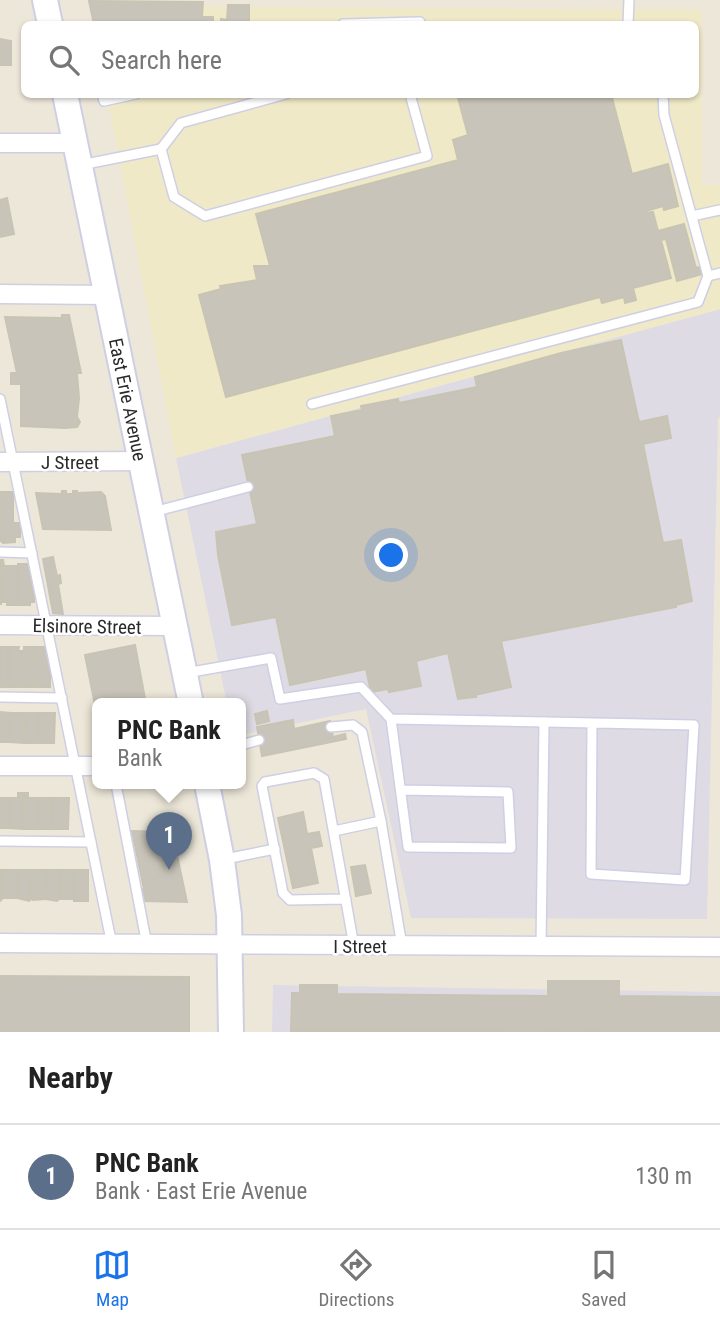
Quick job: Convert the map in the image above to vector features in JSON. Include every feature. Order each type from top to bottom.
[{"type":"main road","points":[[46,0],[50,21]]},
{"type":"main road","name":"East Erie Avenue","points":[[66,98],[190,698]]},
{"type":"main road","points":[[208,789],[222,860],[231,946],[231,1032]]},
{"type":"street","points":[[0,143],[77,154]]},
{"type":"street","points":[[0,294],[107,295]]},
{"type":"street","name":"J Street","points":[[7,462],[141,461]]},
{"type":"street","name":"Elsinore Street","points":[[0,625],[175,626]]},
{"type":"street","points":[[0,766],[92,766]]},
{"type":"street","name":"I Street","points":[[0,943],[720,947]]},
{"type":"lane","points":[[628,21],[629,0]]},
{"type":"lane","points":[[161,149],[180,123],[271,98]]},
{"type":"lane","points":[[161,149],[174,197],[205,216],[427,156],[411,98]]},
{"type":"lane","points":[[312,404],[698,302],[708,276],[664,115],[663,98]]},
{"type":"lane","points":[[77,154],[161,149]]},
{"type":"lane","points":[[692,216],[720,211]]},
{"type":"lane","points":[[708,276],[720,273]]},
{"type":"lane","points":[[0,399],[7,462],[32,553],[112,945]]},
{"type":"lane","points":[[151,512],[248,487]]},
{"type":"lane","points":[[0,552],[32,553]]},
{"type":"lane","points":[[184,673],[271,658],[280,699],[361,687],[391,719],[408,846],[511,848],[508,792],[401,790]]},
{"type":"lane","points":[[0,697],[62,698]]},
{"type":"lane","points":[[391,719],[694,725],[685,880],[591,874],[592,723]]},
{"type":"lane","points":[[541,947],[544,722]]},
{"type":"lane","points":[[331,727],[353,725],[362,732],[381,821],[402,946]]},
{"type":"lane","points":[[246,744],[259,740]]},
{"type":"lane","points":[[346,899],[290,900],[283,893],[262,786],[265,782],[314,773],[324,779],[334,831],[346,899],[354,946]]},
{"type":"lane","points":[[117,789],[147,945]]},
{"type":"lane","points":[[334,831],[381,821]]},
{"type":"lane","points":[[0,841],[91,842]]},
{"type":"lane","points":[[222,860],[275,849]]},
{"type":"shaded area","points":[[90,6],[702,10],[702,185],[720,185],[720,309],[176,458],[108,98],[699,98],[699,21],[93,21]]},
{"type":"shaded area","points":[[720,309],[720,416],[707,919],[411,918],[366,709],[246,734],[246,698],[226,698],[176,458]]},
{"type":"shaded area","points":[[273,985],[720,992],[720,1032],[272,1032]]},
{"type":"building","points":[[89,1],[203,2],[202,17],[213,17],[213,21],[93,21]]},
{"type":"building","points":[[228,5],[249,5],[249,21],[221,21],[221,19],[227,20]]},
{"type":"building","points":[[0,39],[11,41],[11,65],[0,65]]},
{"type":"building","points":[[458,98],[612,98],[632,174],[668,164],[678,206],[664,210],[663,206],[646,211],[647,213],[653,212],[658,231],[684,224],[696,268],[700,267],[702,274],[677,281],[666,239],[661,240],[671,278],[633,288],[636,300],[625,303],[624,297],[602,303],[600,297],[226,397],[199,295],[221,289],[220,286],[257,280],[254,266],[270,266],[256,214],[458,160],[453,140],[468,135]]},
{"type":"building","points":[[7,198],[14,234],[0,237],[0,200]]},
{"type":"building","points":[[62,315],[69,315],[81,373],[77,373],[77,417],[80,422],[77,427],[65,428],[21,426],[21,384],[11,384],[11,373],[17,373],[5,317],[62,318]]},
{"type":"building","points":[[621,340],[639,422],[667,416],[671,438],[643,444],[663,543],[681,540],[692,601],[676,607],[501,641],[511,687],[458,699],[448,653],[416,661],[421,686],[389,692],[388,689],[371,692],[366,669],[290,685],[276,617],[232,625],[216,532],[257,524],[242,455],[335,436],[331,416],[362,410],[361,406],[398,399],[399,403],[477,387],[475,377],[561,353]]},
{"type":"building","points":[[62,491],[66,491],[66,494],[73,494],[73,491],[101,492],[105,496],[111,530],[43,529],[36,493],[62,494]]},
{"type":"building","points":[[0,492],[13,492],[13,523],[20,523],[20,537],[15,537],[15,542],[3,543],[0,540]]},
{"type":"building","points":[[53,557],[57,576],[60,575],[61,583],[58,584],[63,614],[53,613],[43,559]]},
{"type":"building","points":[[0,560],[3,560],[4,566],[4,602],[1,602],[1,605]]},
{"type":"building","points":[[18,564],[27,564],[31,580],[34,581],[34,602],[30,602],[30,605],[18,605]]},
{"type":"building","points":[[4,566],[18,566],[18,605],[7,605],[7,602],[4,602]]},
{"type":"building","points":[[135,645],[145,698],[94,698],[85,655]]},
{"type":"building","points":[[0,647],[9,647],[8,687],[0,687]]},
{"type":"building","points":[[9,647],[19,647],[18,651],[21,651],[21,687],[8,687]]},
{"type":"building","points":[[24,647],[35,647],[35,687],[21,687],[21,651],[24,651]]},
{"type":"building","points":[[35,647],[47,647],[47,653],[50,653],[50,687],[35,687]]},
{"type":"building","points":[[267,711],[269,721],[257,724],[255,714]]},
{"type":"building","points":[[0,712],[10,713],[9,742],[0,742]]},
{"type":"building","points":[[10,713],[25,713],[24,743],[9,742]]},
{"type":"building","points":[[25,713],[39,713],[38,743],[24,743]]},
{"type":"building","points":[[39,713],[55,713],[54,743],[38,743]]},
{"type":"building","points":[[293,720],[294,729],[330,721],[333,737],[345,734],[346,739],[262,756],[257,727]]},
{"type":"building","points":[[18,793],[24,793],[23,829],[9,828],[9,798],[18,798]]},
{"type":"building","points":[[24,793],[28,793],[28,798],[38,798],[38,829],[23,829]]},
{"type":"building","points":[[0,798],[9,798],[9,828],[0,828]]},
{"type":"building","points":[[38,798],[53,798],[52,829],[38,829]]},
{"type":"building","points":[[53,798],[69,798],[68,829],[52,829]]},
{"type":"building","points":[[303,812],[307,834],[319,832],[322,846],[311,848],[318,883],[293,888],[278,818]]},
{"type":"building","points":[[132,831],[172,832],[187,902],[139,901],[137,890],[144,889]]},
{"type":"building","points":[[365,865],[371,893],[356,896],[351,867]]},
{"type":"building","points":[[0,870],[3,870],[3,898],[0,901]]},
{"type":"building","points":[[3,870],[17,870],[17,898],[3,898]]},
{"type":"building","points":[[17,870],[32,870],[29,901],[17,898]]},
{"type":"building","points":[[32,870],[46,870],[45,899],[31,899]]},
{"type":"building","points":[[46,870],[60,870],[57,901],[45,899]]},
{"type":"building","points":[[60,870],[74,870],[74,899],[59,899]]},
{"type":"building","points":[[74,870],[88,870],[88,901],[74,901]]},
{"type":"building","points":[[0,976],[189,977],[189,1032],[0,1032]]},
{"type":"building","points":[[548,981],[619,981],[619,996],[720,997],[720,1032],[291,1031],[292,993],[300,993],[300,985],[337,985],[337,994],[548,996]]},
{"type":"place","name":"PNC Bank","points":[[169,870]]}]
